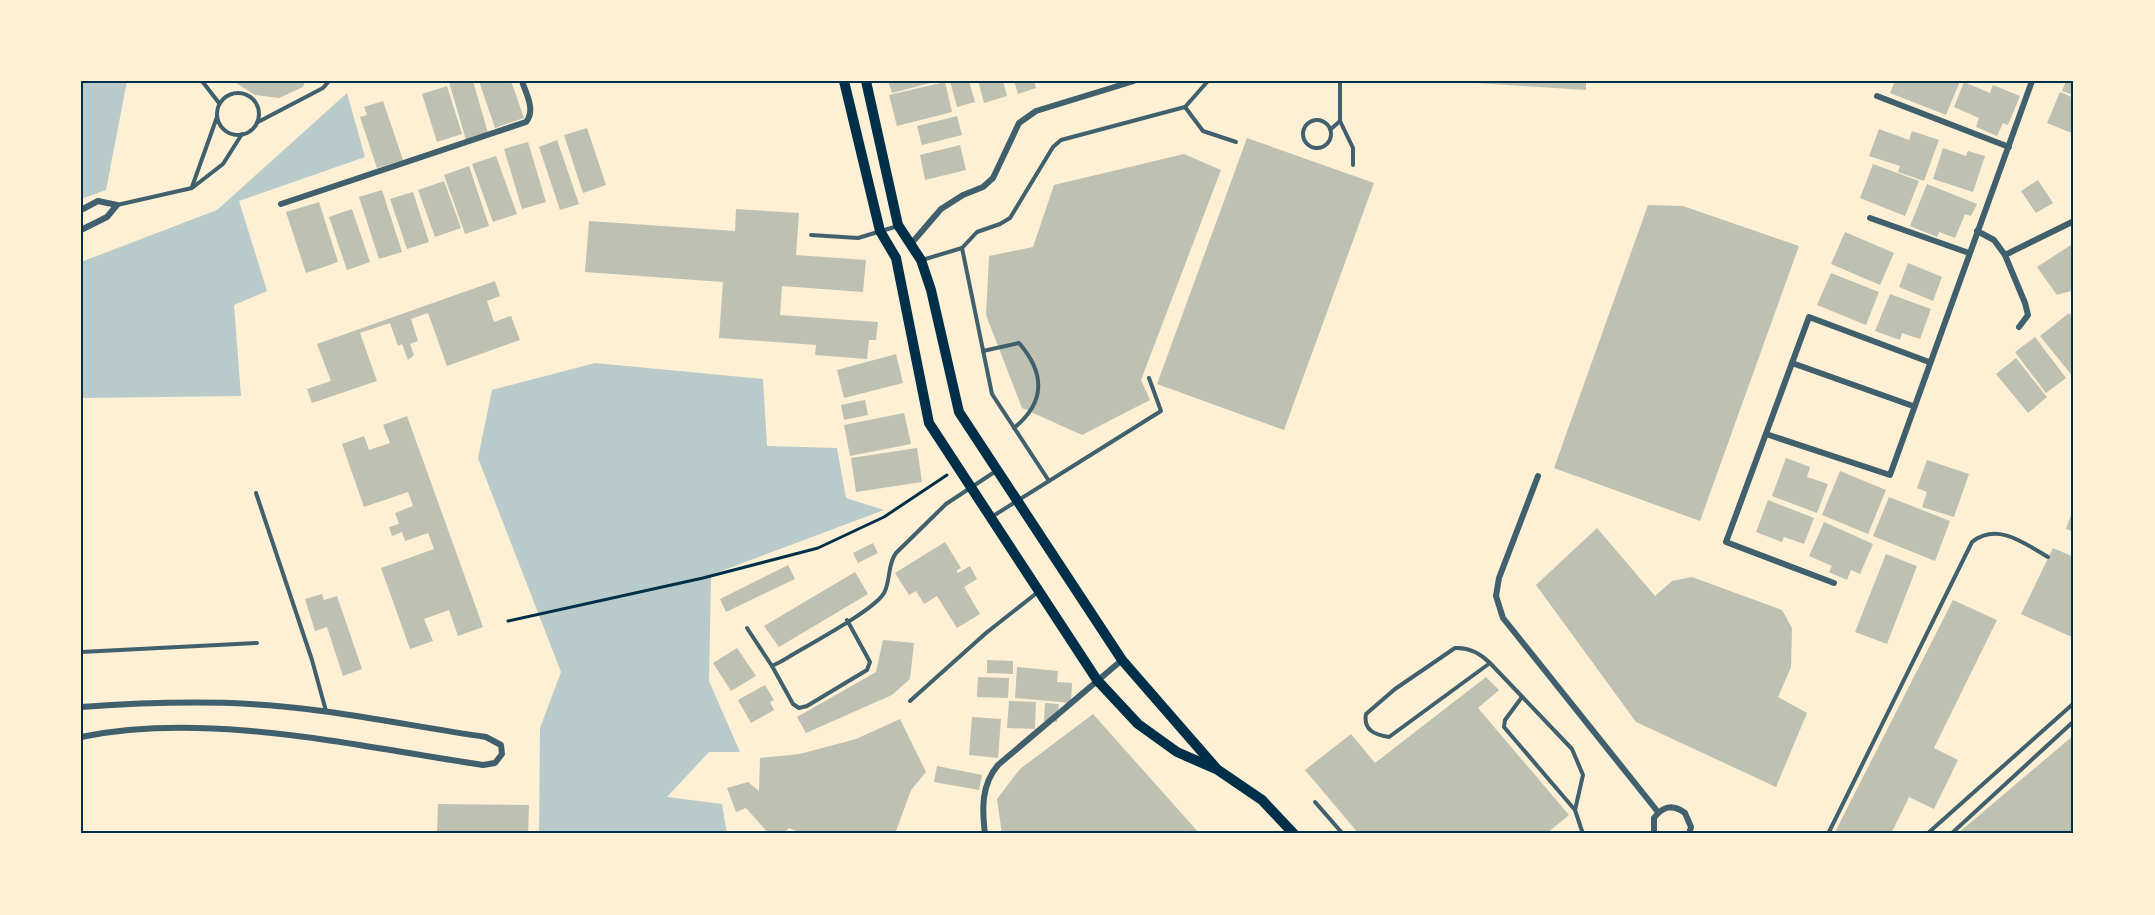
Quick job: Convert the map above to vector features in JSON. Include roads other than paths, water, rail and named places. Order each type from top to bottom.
[{"type":"main road","points":[[844,81],[880,231],[896,258],[929,423],[1097,680],[1138,724],[1178,752],[1218,770],[1262,800],[1294,834]]},
{"type":"main road","points":[[866,81],[898,225],[921,260],[931,290],[959,412],[1122,660],[1218,770]]},
{"type":"street","points":[[281,204],[526,122],[531,110],[522,81]]},
{"type":"street","points":[[910,245],[941,209],[963,195],[983,187],[993,178],[1019,123],[1036,111],[1134,81]]},
{"type":"street","points":[[1766,434],[1890,476],[1913,406],[2032,81]]},
{"type":"street","points":[[1876,96],[2009,147]]},
{"type":"street","points":[[81,210],[98,201],[117,205],[107,217],[81,230]]},
{"type":"street","points":[[1870,218],[1969,253]]},
{"type":"street","points":[[2005,255],[2074,221]]},
{"type":"street","points":[[1977,231],[1994,240],[2005,255],[2028,315],[2019,327]]},
{"type":"street","points":[[1834,583],[1726,542],[1809,317],[1929,363]]},
{"type":"street","points":[[1792,363],[1913,406]]},
{"type":"street","points":[[1538,476],[1498,578],[1496,596],[1503,618],[1658,812]]},
{"type":"street","points":[[985,834],[984,792],[990,776],[1122,660]]},
{"type":"street","points":[[81,707],[136,703],[251,704],[326,712],[486,737],[501,745],[502,754],[495,762],[483,765],[227,728],[110,731],[81,737]]},
{"type":"street","points":[[1654,834],[1652,825],[1658,812],[1672,807],[1685,813],[1690,826],[1689,834]]},
{"type":"lane","points":[[202,81],[219,103]]},
{"type":"lane","points":[[217,117],[228,132],[242,134],[249,132],[258,122],[323,88],[329,81]]},
{"type":"lane","points":[[921,260],[962,248],[977,232],[1010,218],[1053,147],[1061,140],[1185,107],[1208,81]]},
{"type":"lane","points":[[1340,81],[1340,122],[1353,148],[1353,165]]},
{"type":"lane","points":[[192,188],[217,117],[219,103],[229,94],[236,92],[250,96],[258,107],[258,122]]},
{"type":"lane","points":[[1185,107],[1203,130],[1236,142]]},
{"type":"lane","points":[[1320,120],[1330,129],[1329,142],[1321,148],[1308,145],[1303,137],[1305,128],[1311,121],[1320,120]]},
{"type":"lane","points":[[1330,129],[1340,122]]},
{"type":"lane","points":[[117,205],[192,188],[223,164],[242,134]]},
{"type":"lane","points":[[811,234],[858,238],[898,225]]},
{"type":"lane","points":[[962,248],[992,394],[1049,481]]},
{"type":"lane","points":[[983,351],[1019,343],[1032,358],[1040,391],[1028,417],[1014,428]]},
{"type":"lane","points":[[991,518],[1161,411],[1149,378]]},
{"type":"lane","points":[[772,666],[867,609],[883,595],[891,559],[896,553],[946,504],[996,471]]},
{"type":"lane","points":[[256,493],[312,660],[326,712]]},
{"type":"lane","points":[[1828,834],[1972,542],[1982,534],[1995,531],[2017,539],[2048,556]]},
{"type":"lane","points":[[910,701],[986,633],[1039,591]]},
{"type":"lane","points":[[747,628],[793,704],[799,708],[807,706],[867,670],[870,662],[848,620]]},
{"type":"lane","points":[[81,652],[257,643]]},
{"type":"lane","points":[[1490,663],[1389,737],[1378,736],[1369,730],[1364,722],[1366,714],[1395,689],[1455,648],[1466,647],[1483,656],[1490,663],[1572,749],[1583,775],[1575,810]]},
{"type":"lane","points":[[1522,697],[1505,720],[1504,727],[1575,810],[1581,833]]},
{"type":"lane","points":[[1927,834],[2074,703]]},
{"type":"lane","points":[[1951,834],[2074,721]]},
{"type":"lane","points":[[1315,802],[1343,834]]}]
